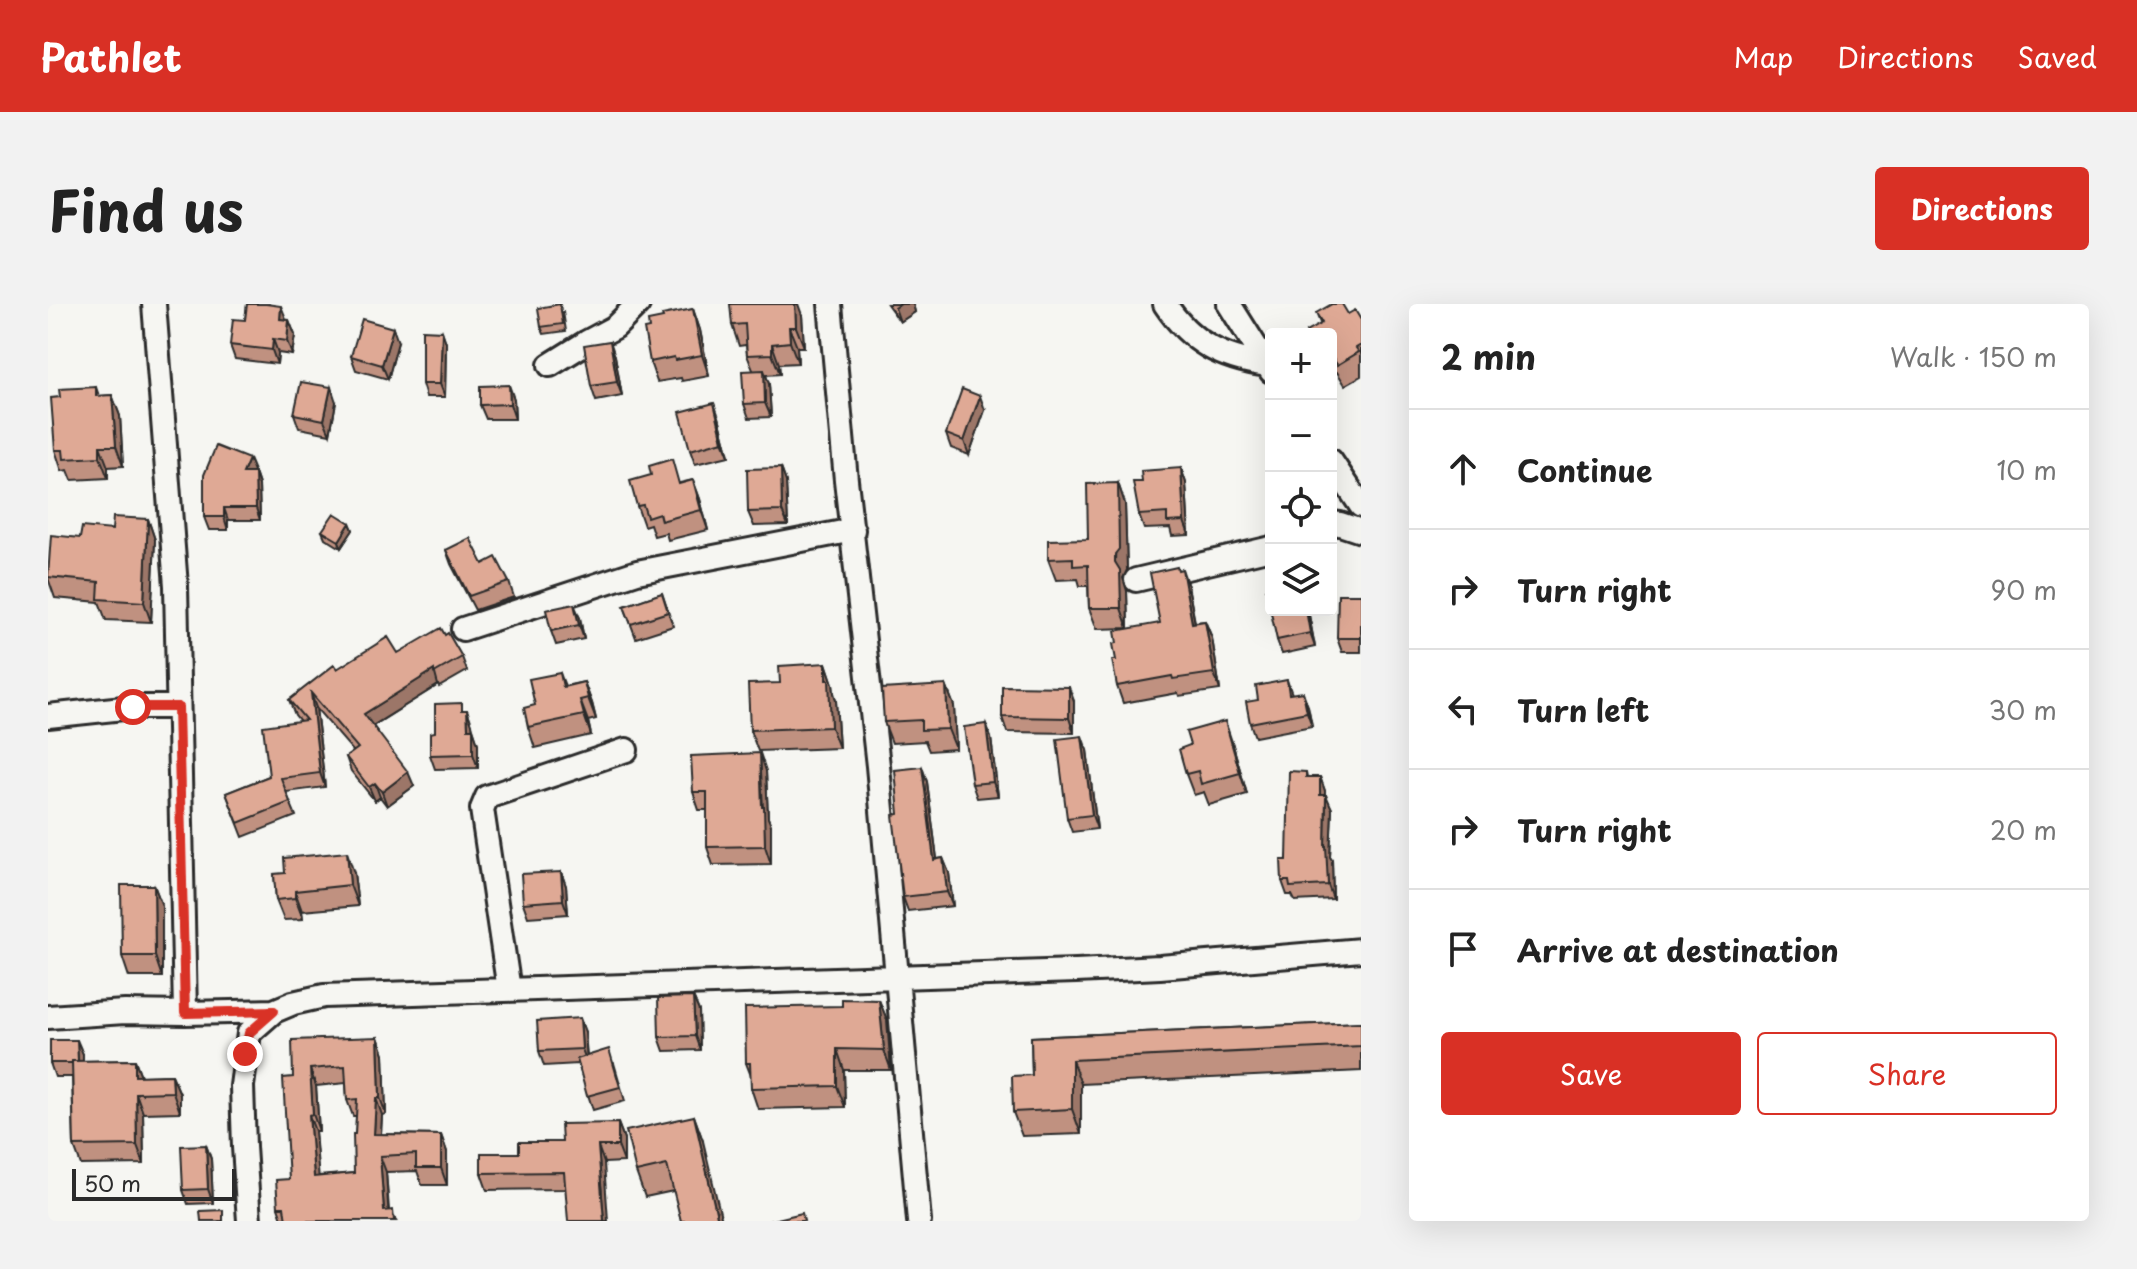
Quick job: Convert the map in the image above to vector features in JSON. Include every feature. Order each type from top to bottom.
[{"type":"street","points":[[154,304],[176,586],[185,1013]]},
{"type":"street","points":[[550,365],[615,327],[638,304]]},
{"type":"street","points":[[830,304],[878,766],[919,1221]]},
{"type":"street","points":[[1165,304],[1197,342],[1265,367]]},
{"type":"street","points":[[1229,304],[1265,362]]},
{"type":"street","points":[[1337,470],[1361,506]]},
{"type":"street","points":[[1337,524],[1361,531]]},
{"type":"street","points":[[463,629],[637,572],[853,530]]},
{"type":"street","points":[[1136,580],[1265,549]]},
{"type":"street","points":[[48,716],[122,708],[178,707]]},
{"type":"street","points":[[509,990],[482,809],[484,802],[487,797],[626,750]]},
{"type":"street","points":[[249,1221],[242,1101],[249,1033],[274,1011],[293,1003],[324,996],[1160,967],[1361,950]]},
{"type":"street","points":[[48,1017],[125,1012],[274,1011]]},
{"type":"building","points":[[247,304],[281,306],[280,319],[289,320],[287,341],[273,339],[272,350],[230,345],[233,319],[245,320]]},
{"type":"building","points":[[560,304],[563,324],[541,327],[538,308]]},
{"type":"building","points":[[730,304],[795,304],[796,327],[789,327],[790,342],[772,344],[772,354],[747,355],[745,324],[732,325]]},
{"type":"building","points":[[1332,304],[1342,304],[1348,314],[1355,310],[1361,320],[1361,345],[1356,348],[1359,352],[1337,365],[1337,328],[1313,328],[1322,323],[1316,313]]},
{"type":"building","points":[[693,309],[702,355],[650,362],[644,329],[649,328],[648,321]]},
{"type":"building","points":[[362,319],[393,328],[382,365],[351,356]]},
{"type":"building","points":[[422,330],[442,331],[440,384],[422,384]]},
{"type":"building","points":[[610,341],[617,382],[591,386],[584,345]]},
{"type":"building","points":[[764,370],[765,403],[744,404],[742,371]]},
{"type":"building","points":[[301,382],[331,387],[324,420],[294,414]]},
{"type":"building","points":[[509,385],[510,404],[480,405],[480,386]]},
{"type":"building","points":[[96,387],[96,396],[112,395],[116,446],[100,446],[100,457],[64,459],[63,450],[55,450],[51,398],[60,397],[59,389]]},
{"type":"building","points":[[962,389],[980,396],[964,441],[946,434]]},
{"type":"building","points":[[714,403],[723,441],[690,450],[680,412]]},
{"type":"building","points":[[216,446],[249,459],[243,473],[255,473],[256,508],[224,508],[224,517],[204,517],[204,475]]},
{"type":"building","points":[[672,459],[679,484],[693,480],[701,510],[661,521],[659,513],[647,517],[643,505],[637,506],[630,481],[651,475],[649,466]]},
{"type":"building","points":[[781,468],[782,511],[748,512],[747,469]]},
{"type":"building","points":[[1181,468],[1184,521],[1167,522],[1167,513],[1139,515],[1133,482],[1142,482],[1141,471]]},
{"type":"building","points":[[1118,483],[1119,549],[1115,562],[1120,570],[1121,608],[1089,608],[1088,565],[1073,566],[1073,558],[1048,559],[1048,540],[1088,539],[1087,484]]},
{"type":"building","points":[[334,513],[350,523],[339,541],[322,531]]},
{"type":"building","points":[[113,517],[148,519],[144,602],[98,599],[99,582],[48,577],[51,535],[80,538],[82,527],[112,530]]},
{"type":"building","points":[[470,538],[483,564],[496,557],[509,582],[469,596],[446,550]]},
{"type":"building","points":[[1177,567],[1178,570],[1182,569],[1192,623],[1205,621],[1214,673],[1173,679],[1172,676],[1117,686],[1112,660],[1116,660],[1113,644],[1117,643],[1115,631],[1160,623],[1150,573]]},
{"type":"building","points":[[662,593],[668,612],[631,624],[624,606]]},
{"type":"building","points":[[1338,594],[1361,594],[1361,638],[1337,638]]},
{"type":"building","points":[[574,604],[579,625],[551,631],[546,610]]},
{"type":"building","points":[[1272,616],[1307,616],[1310,633],[1277,640]]},
{"type":"building","points":[[441,628],[445,635],[448,633],[462,657],[434,673],[434,670],[364,714],[408,772],[382,792],[375,783],[369,787],[346,757],[358,748],[311,693],[320,773],[281,778],[290,802],[238,823],[226,793],[269,776],[263,726],[306,720],[289,700],[334,665],[337,669],[388,637],[398,653]]},
{"type":"building","points":[[826,663],[831,727],[750,730],[748,684],[780,683],[779,666]]},
{"type":"building","points":[[560,673],[563,687],[584,682],[588,698],[580,700],[584,715],[528,727],[524,708],[535,705],[529,679]]},
{"type":"building","points":[[1287,680],[1289,694],[1303,692],[1307,712],[1250,723],[1246,702],[1258,700],[1256,686]]},
{"type":"building","points":[[946,685],[948,729],[921,730],[921,720],[884,722],[882,689]]},
{"type":"building","points":[[1002,686],[1069,687],[1069,718],[1002,717]]},
{"type":"building","points":[[462,703],[462,710],[467,710],[468,729],[473,729],[473,754],[430,755],[430,733],[435,732],[435,704]]},
{"type":"building","points":[[1225,721],[1240,773],[1201,784],[1198,771],[1186,774],[1179,749],[1190,745],[1186,732]]},
{"type":"building","points":[[986,724],[993,782],[972,784],[964,727]]},
{"type":"building","points":[[1082,736],[1092,815],[1067,818],[1057,739]]},
{"type":"building","points":[[760,753],[765,846],[707,847],[707,792],[693,792],[691,756]]},
{"type":"building","points":[[922,767],[934,860],[943,858],[947,892],[903,897],[893,815],[899,814],[895,770]]},
{"type":"building","points":[[1289,771],[1306,772],[1306,777],[1320,777],[1320,795],[1326,795],[1328,885],[1290,887],[1289,881],[1282,881],[1281,860],[1287,860]]},
{"type":"building","points":[[347,852],[350,885],[295,891],[295,898],[276,900],[274,874],[285,873],[284,858]]},
{"type":"building","points":[[561,872],[563,900],[523,903],[521,874]]},
{"type":"building","points":[[121,885],[154,885],[155,956],[122,956]]},
{"type":"building","points":[[693,997],[695,1036],[659,1037],[658,998]]},
{"type":"building","points":[[842,999],[879,1000],[884,1050],[837,1049],[837,1086],[751,1088],[750,1063],[746,1063],[745,1008],[842,1006]]},
{"type":"building","points":[[580,1018],[582,1049],[539,1051],[537,1021]]},
{"type":"building","points":[[1361,1022],[1361,1046],[1072,1060],[1072,1109],[1013,1112],[1012,1076],[1032,1075],[1031,1037]]},
{"type":"building","points":[[378,1037],[380,1098],[376,1098],[374,1134],[441,1135],[441,1168],[416,1168],[416,1154],[380,1156],[384,1211],[393,1210],[394,1221],[286,1221],[284,1207],[278,1207],[276,1180],[289,1179],[283,1078],[293,1077],[292,1040]],"holes":[[[345,1066],[347,1100],[357,1099],[353,1134],[354,1173],[314,1177],[309,1115],[313,1114],[310,1069]]]},
{"type":"building","points":[[50,1040],[77,1040],[78,1061],[50,1063]]},
{"type":"building","points":[[609,1049],[620,1087],[587,1096],[577,1059]]},
{"type":"building","points":[[135,1060],[135,1076],[172,1075],[173,1092],[136,1093],[137,1145],[74,1146],[72,1061]]},
{"type":"building","points":[[694,1116],[718,1221],[681,1221],[667,1165],[636,1172],[626,1131]]},
{"type":"building","points":[[618,1123],[618,1146],[598,1146],[604,1221],[568,1221],[564,1172],[481,1173],[481,1153],[519,1153],[519,1142],[562,1142],[561,1124]]},
{"type":"building","points":[[206,1145],[208,1189],[183,1190],[181,1146]]},
{"type":"building","points":[[223,1210],[223,1221],[201,1221],[200,1211]]},
{"type":"building","points":[[802,1213],[804,1221],[769,1221]]},
{"type":"route","points":[[133,707],[178,707],[185,1013],[274,1011],[249,1033],[245,1054]]}]
